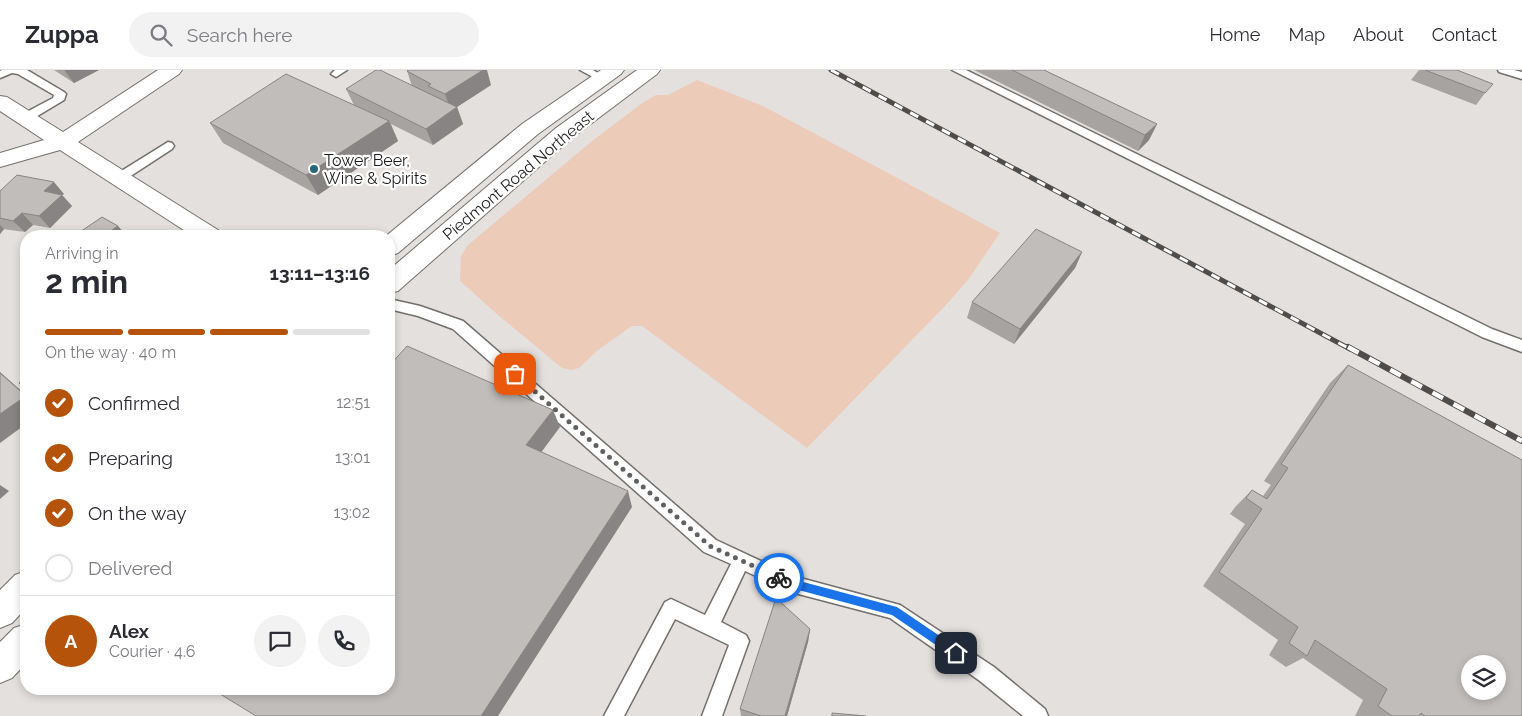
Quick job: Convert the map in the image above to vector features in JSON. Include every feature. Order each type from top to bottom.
[{"type":"main road","points":[[0,160],[63,142],[172,70]]},
{"type":"main road","name":"Piedmont Road Northeast","points":[[395,279],[564,133],[650,70]]},
{"type":"main road","name":"Piedmont Road Northeast","points":[[395,242],[530,129],[601,73]]},
{"type":"main road","points":[[0,102],[201,230]]},
{"type":"main road","points":[[0,612],[20,592]]},
{"type":"main road","points":[[0,666],[20,646]]},
{"type":"lane","points":[[0,74],[11,70],[21,70],[60,94],[58,100],[26,118]]},
{"type":"lane","points":[[958,70],[1487,333],[1522,346]]},
{"type":"lane","points":[[1503,70],[1522,76]]},
{"type":"lane","points":[[119,178],[168,146]]},
{"type":"lane","points":[[395,305],[420,311],[458,325],[710,546],[791,584],[894,610],[987,674],[1038,716]]},
{"type":"lane","points":[[709,626],[741,561]]},
{"type":"lane","points":[[614,716],[671,608],[740,641],[712,716]]},
{"type":"shaded area","points":[[697,80],[763,106],[1000,233],[968,280],[945,306],[807,448],[642,326],[632,326],[598,350],[579,368],[571,370],[562,368],[460,281],[461,256],[468,245],[592,141],[641,104],[656,95],[668,95]]},
{"type":"building","points":[[376,70],[380,70],[457,107],[426,129],[346,89]]},
{"type":"building","points":[[408,70],[483,70],[445,94],[428,86],[431,84]]},
{"type":"building","points":[[1012,70],[1044,70],[1157,124],[1145,135]]},
{"type":"building","points":[[1425,70],[1457,70],[1493,84],[1485,93]]},
{"type":"building","name":"Tower Beer, Wine & Spirits","points":[[286,74],[389,121],[306,175],[210,123]]},
{"type":"building","points":[[17,175],[54,182],[44,191],[62,195],[39,216],[22,213],[13,221],[0,218],[0,191]]},
{"type":"building","points":[[102,217],[118,226],[112,230],[83,230]]},
{"type":"building","points":[[1036,229],[1082,252],[1020,329],[972,302]]},
{"type":"building","points":[[407,346],[553,410],[526,445],[628,491],[481,716],[256,716],[222,695],[395,695],[395,359]]},
{"type":"building","points":[[1348,365],[1522,460],[1522,716],[1425,716],[1421,713],[1419,716],[1392,716],[1378,706],[1387,689],[1315,640],[1307,656],[1289,643],[1298,627],[1219,572],[1262,509],[1246,498],[1252,490],[1267,499],[1288,468],[1281,464]]},
{"type":"building","points":[[0,373],[20,391],[20,400],[0,414]]},
{"type":"building","points":[[776,598],[810,629],[785,716],[761,716],[740,709]]},
{"type":"building","points":[[832,713],[866,716],[832,716]]},
{"type":"railway","points":[[831,70],[1350,349]]},
{"type":"railway","points":[[1348,347],[1522,441]]},
{"type":"way so far","points":[[515,374],[710,546],[779,578]]},
{"type":"place","name":"Tower Beer, Wine & Spirits","points":[[314,169]]},
{"type":"route","points":[[779,578],[791,584],[894,610],[956,653]]}]
